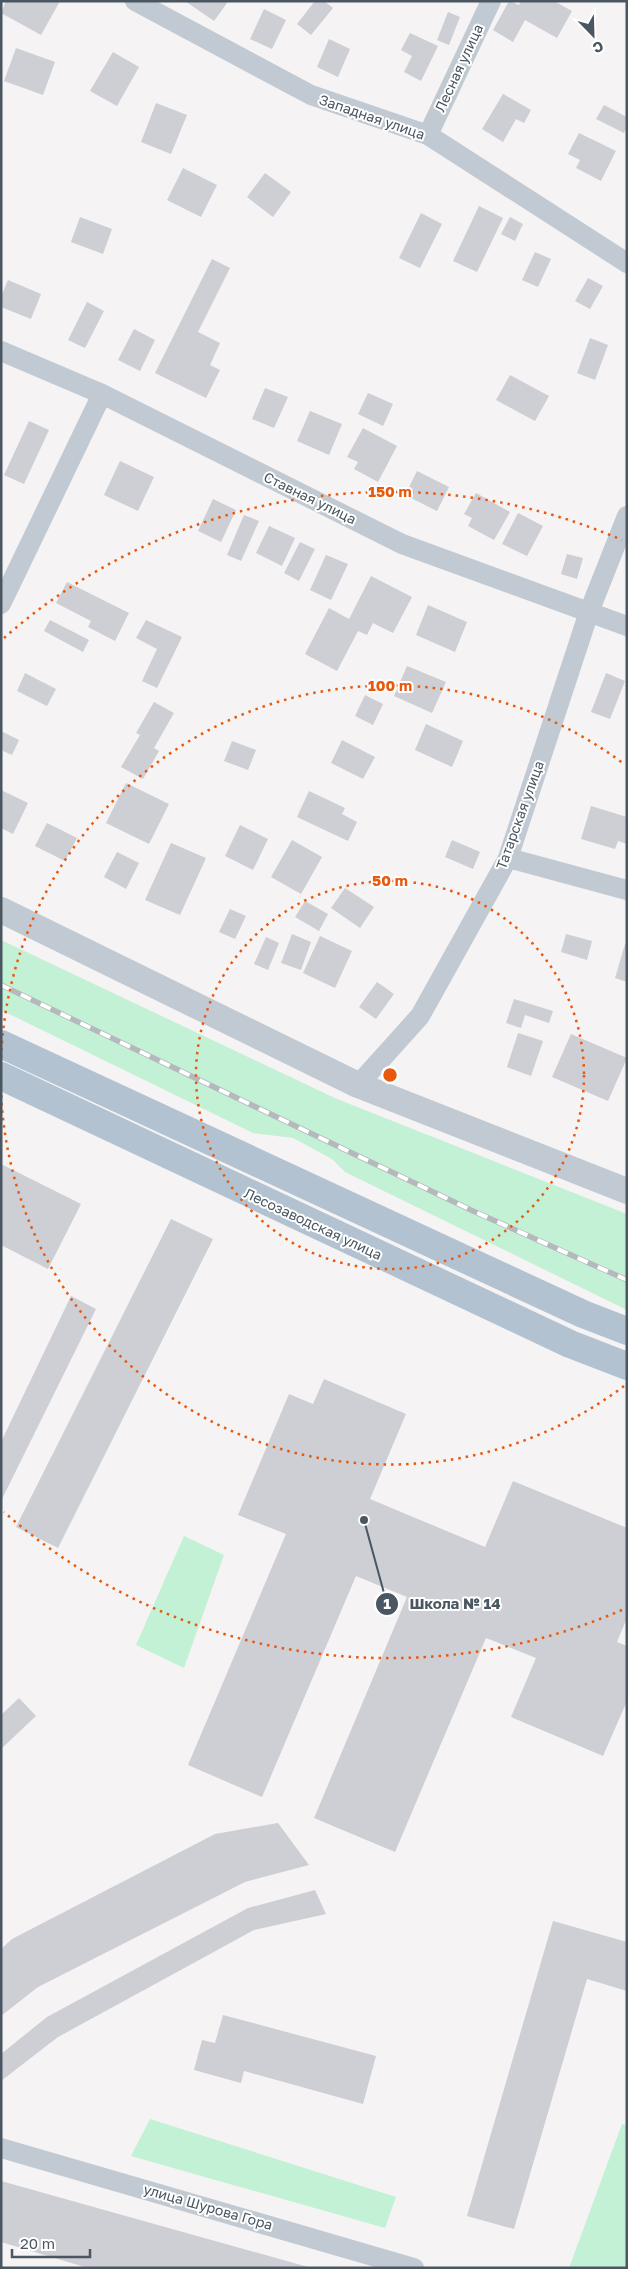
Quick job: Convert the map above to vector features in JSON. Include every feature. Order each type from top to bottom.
[{"type":"main road","points":[[1,1044],[583,1314],[627,1331]]},
{"type":"main road","name":"Лесозаводская улица","points":[[1,1076],[562,1340],[627,1366]]},
{"type":"street","name":"Западная улица","points":[[135,1],[311,95],[428,136],[627,263]]},
{"type":"street","name":"Лесная улица","points":[[428,136],[490,1]]},
{"type":"street","name":"Ставная улица","points":[[1,351],[102,394],[402,544],[627,626]]},
{"type":"street","points":[[1,604],[102,394]]},
{"type":"street","name":"Татарская улица","points":[[358,1085],[420,1016],[508,858],[589,612],[627,516]]},
{"type":"street","points":[[508,858],[627,890]]},
{"type":"street","points":[[1,910],[358,1085],[627,1191]]},
{"type":"street","name":"улица Шурова Гора","points":[[1,2148],[414,2268]]},
{"type":"green space","points":[[1,940],[337,1099],[627,1214],[627,1310],[345,1172],[332,1159],[293,1138],[253,1133],[1,1010]]},
{"type":"green space","points":[[184,1536],[224,1555],[184,1668],[136,1645]]},
{"type":"green space","points":[[150,2119],[396,2197],[385,2228],[131,2156]]},
{"type":"green space","points":[[622,2124],[627,2125],[627,2268],[569,2268]]},
{"type":"building","points":[[6,1],[60,1],[41,35],[1,13]]},
{"type":"building","points":[[185,1],[224,1],[227,3],[214,21]]},
{"type":"building","points":[[315,1],[324,1],[333,8],[311,35],[297,24]]},
{"type":"building","points":[[509,1],[519,5],[521,1],[554,1],[572,11],[557,38],[525,20],[513,42],[493,30]]},
{"type":"building","points":[[264,9],[286,20],[272,49],[250,39]]},
{"type":"building","points":[[448,12],[460,17],[449,45],[437,40]]},
{"type":"building","points":[[410,33],[438,46],[421,81],[404,72],[412,56],[401,50]]},
{"type":"building","points":[[329,39],[350,49],[338,77],[317,67]]},
{"type":"building","points":[[16,48],[55,62],[43,95],[4,81]]},
{"type":"building","points":[[113,52],[139,67],[117,106],[90,91]]},
{"type":"building","points":[[503,94],[531,110],[524,123],[516,119],[503,142],[482,129]]},
{"type":"building","points":[[156,103],[187,115],[171,154],[141,142]]},
{"type":"building","points":[[604,105],[627,117],[627,127],[624,133],[596,119]]},
{"type":"building","points":[[579,133],[616,151],[601,181],[576,168],[580,160],[568,154]]},
{"type":"building","points":[[183,168],[217,185],[201,217],[167,200]]},
{"type":"building","points":[[265,173],[291,192],[273,217],[247,197]]},
{"type":"building","points":[[479,206],[503,218],[477,272],[453,261]]},
{"type":"building","points":[[421,213],[442,224],[420,268],[399,258]]},
{"type":"building","points":[[80,217],[112,229],[103,254],[71,242]]},
{"type":"building","points":[[510,217],[523,224],[515,241],[501,234]]},
{"type":"building","points":[[535,252],[551,259],[538,287],[522,280]]},
{"type":"building","points":[[212,259],[230,268],[198,332],[220,343],[210,365],[220,370],[206,398],[155,373]]},
{"type":"building","points":[[588,278],[603,286],[590,309],[575,301]]},
{"type":"building","points":[[8,280],[41,294],[31,319],[1,307],[1,297]]},
{"type":"building","points":[[87,302],[104,311],[85,348],[68,340]]},
{"type":"building","points":[[134,329],[155,340],[140,371],[118,360]]},
{"type":"building","points":[[590,338],[608,345],[595,380],[577,373]]},
{"type":"building","points":[[510,375],[549,396],[535,421],[496,400]]},
{"type":"building","points":[[265,388],[288,397],[274,428],[252,419]]},
{"type":"building","points":[[368,393],[393,404],[383,426],[358,414]]},
{"type":"building","points":[[310,411],[342,424],[329,455],[297,441]]},
{"type":"building","points":[[29,421],[49,430],[24,484],[4,475]]},
{"type":"building","points":[[363,428],[397,446],[378,482],[354,469],[358,462],[347,457]]},
{"type":"building","points":[[120,461],[154,477],[138,511],[104,495]]},
{"type":"building","points":[[417,471],[449,487],[437,511],[405,495]]},
{"type":"building","points":[[476,493],[510,512],[494,540],[468,526],[472,518],[464,514]]},
{"type":"building","points":[[213,499],[236,510],[221,542],[198,531]]},
{"type":"building","points":[[518,513],[543,526],[527,556],[502,544]]},
{"type":"building","points":[[244,515],[259,521],[241,561],[227,555]]},
{"type":"building","points":[[269,526],[295,538],[282,566],[256,553]]},
{"type":"building","points":[[300,542],[315,549],[299,581],[284,573]]},
{"type":"building","points":[[567,554],[583,558],[577,579],[561,574]]},
{"type":"building","points":[[326,555],[348,564],[331,600],[310,590]]},
{"type":"building","points":[[371,576],[412,597],[393,633],[373,623],[367,635],[358,631],[337,671],[305,654],[329,608],[349,619]]},
{"type":"building","points":[[67,582],[129,613],[115,641],[88,627],[91,621],[56,603]]},
{"type":"building","points":[[428,605],[467,622],[455,652],[416,635]]},
{"type":"building","points":[[50,620],[89,640],[83,652],[44,631]]},
{"type":"building","points":[[146,620],[182,637],[157,688],[142,681],[157,649],[136,638]]},
{"type":"building","points":[[407,666],[446,682],[432,713],[394,696]]},
{"type":"building","points":[[25,673],[56,689],[47,706],[17,691]]},
{"type":"building","points":[[606,673],[625,681],[610,719],[591,712]]},
{"type":"building","points":[[365,695],[383,704],[373,725],[355,716]]},
{"type":"building","points":[[154,702],[174,713],[154,748],[159,751],[143,779],[121,767],[140,735],[136,733]]},
{"type":"building","points":[[426,724],[463,741],[452,767],[415,750]]},
{"type":"building","points":[[1,731],[19,740],[12,755],[1,750]]},
{"type":"building","points":[[342,740],[375,757],[363,779],[331,763]]},
{"type":"building","points":[[232,741],[256,750],[248,770],[224,761]]},
{"type":"building","points":[[126,783],[169,804],[149,844],[106,823]]},
{"type":"building","points":[[1,790],[28,803],[13,834],[1,828]]},
{"type":"building","points":[[309,791],[345,808],[342,814],[357,822],[348,841],[297,817]]},
{"type":"building","points":[[591,806],[627,817],[627,844],[618,841],[615,849],[581,839]]},
{"type":"building","points":[[47,823],[77,838],[65,861],[35,846]]},
{"type":"building","points":[[240,825],[268,839],[253,870],[225,856]]},
{"type":"building","points":[[292,840],[322,857],[301,894],[271,877]]},
{"type":"building","points":[[452,840],[480,852],[473,869],[445,857]]},
{"type":"building","points":[[171,843],[206,858],[180,915],[145,900]]},
{"type":"building","points":[[117,852],[139,863],[126,889],[104,877]]},
{"type":"building","points":[[345,888],[374,907],[360,928],[331,908]]},
{"type":"building","points":[[305,901],[328,914],[319,931],[295,917]]},
{"type":"building","points":[[230,909],[246,916],[235,939],[219,932]]},
{"type":"building","points":[[292,934],[311,942],[301,970],[281,963]]},
{"type":"building","points":[[566,934],[592,941],[587,960],[561,952]]},
{"type":"building","points":[[320,936],[352,951],[335,988],[303,973]]},
{"type":"building","points":[[266,937],[279,943],[268,970],[254,964]]},
{"type":"building","points":[[625,944],[627,945],[627,982],[615,978]]},
{"type":"building","points":[[377,982],[394,994],[376,1019],[359,1007]]},
{"type":"building","points":[[514,999],[553,1011],[549,1023],[525,1015],[521,1028],[506,1023]]},
{"type":"building","points":[[518,1033],[543,1041],[531,1076],[507,1067]]},
{"type":"building","points":[[571,1034],[627,1058],[608,1101],[552,1077]]},
{"type":"building","points":[[1,1164],[81,1204],[48,1269],[1,1245]]},
{"type":"building","points":[[171,1219],[213,1239],[58,1548],[16,1527]]},
{"type":"building","points":[[71,1296],[96,1309],[1,1501],[1,1442]]},
{"type":"building","points":[[324,1379],[406,1414],[370,1499],[485,1547],[513,1481],[627,1528],[627,1618],[617,1642],[627,1646],[627,1701],[603,1756],[511,1717],[536,1658],[486,1638],[395,1852],[314,1818],[407,1597],[356,1576],[262,1797],[188,1765],[286,1534],[238,1515],[289,1394],[313,1404]]},
{"type":"building","points":[[19,1698],[36,1716],[1,1749],[1,1715]]},
{"type":"building","points":[[278,1823],[309,1865],[245,1882],[38,1987],[1,2016],[1,1949],[12,1939],[215,1834]]},
{"type":"building","points":[[315,1890],[326,1914],[254,1930],[58,2037],[1,2081],[1,2054],[47,2017],[248,1908]]},
{"type":"building","points":[[553,1921],[627,1942],[627,1991],[587,1979],[514,2229],[467,2216]]},
{"type":"building","points":[[223,2015],[376,2056],[363,2104],[244,2071],[241,2083],[194,2070],[202,2040],[215,2043]]},
{"type":"building","points":[[1,2181],[308,2268],[88,2268],[1,2242]]},
{"type":"railway","points":[[1,985],[473,1211],[627,1280]]},
{"type":"place","name":"Школа № 14","points":[[364,1520]]}]
